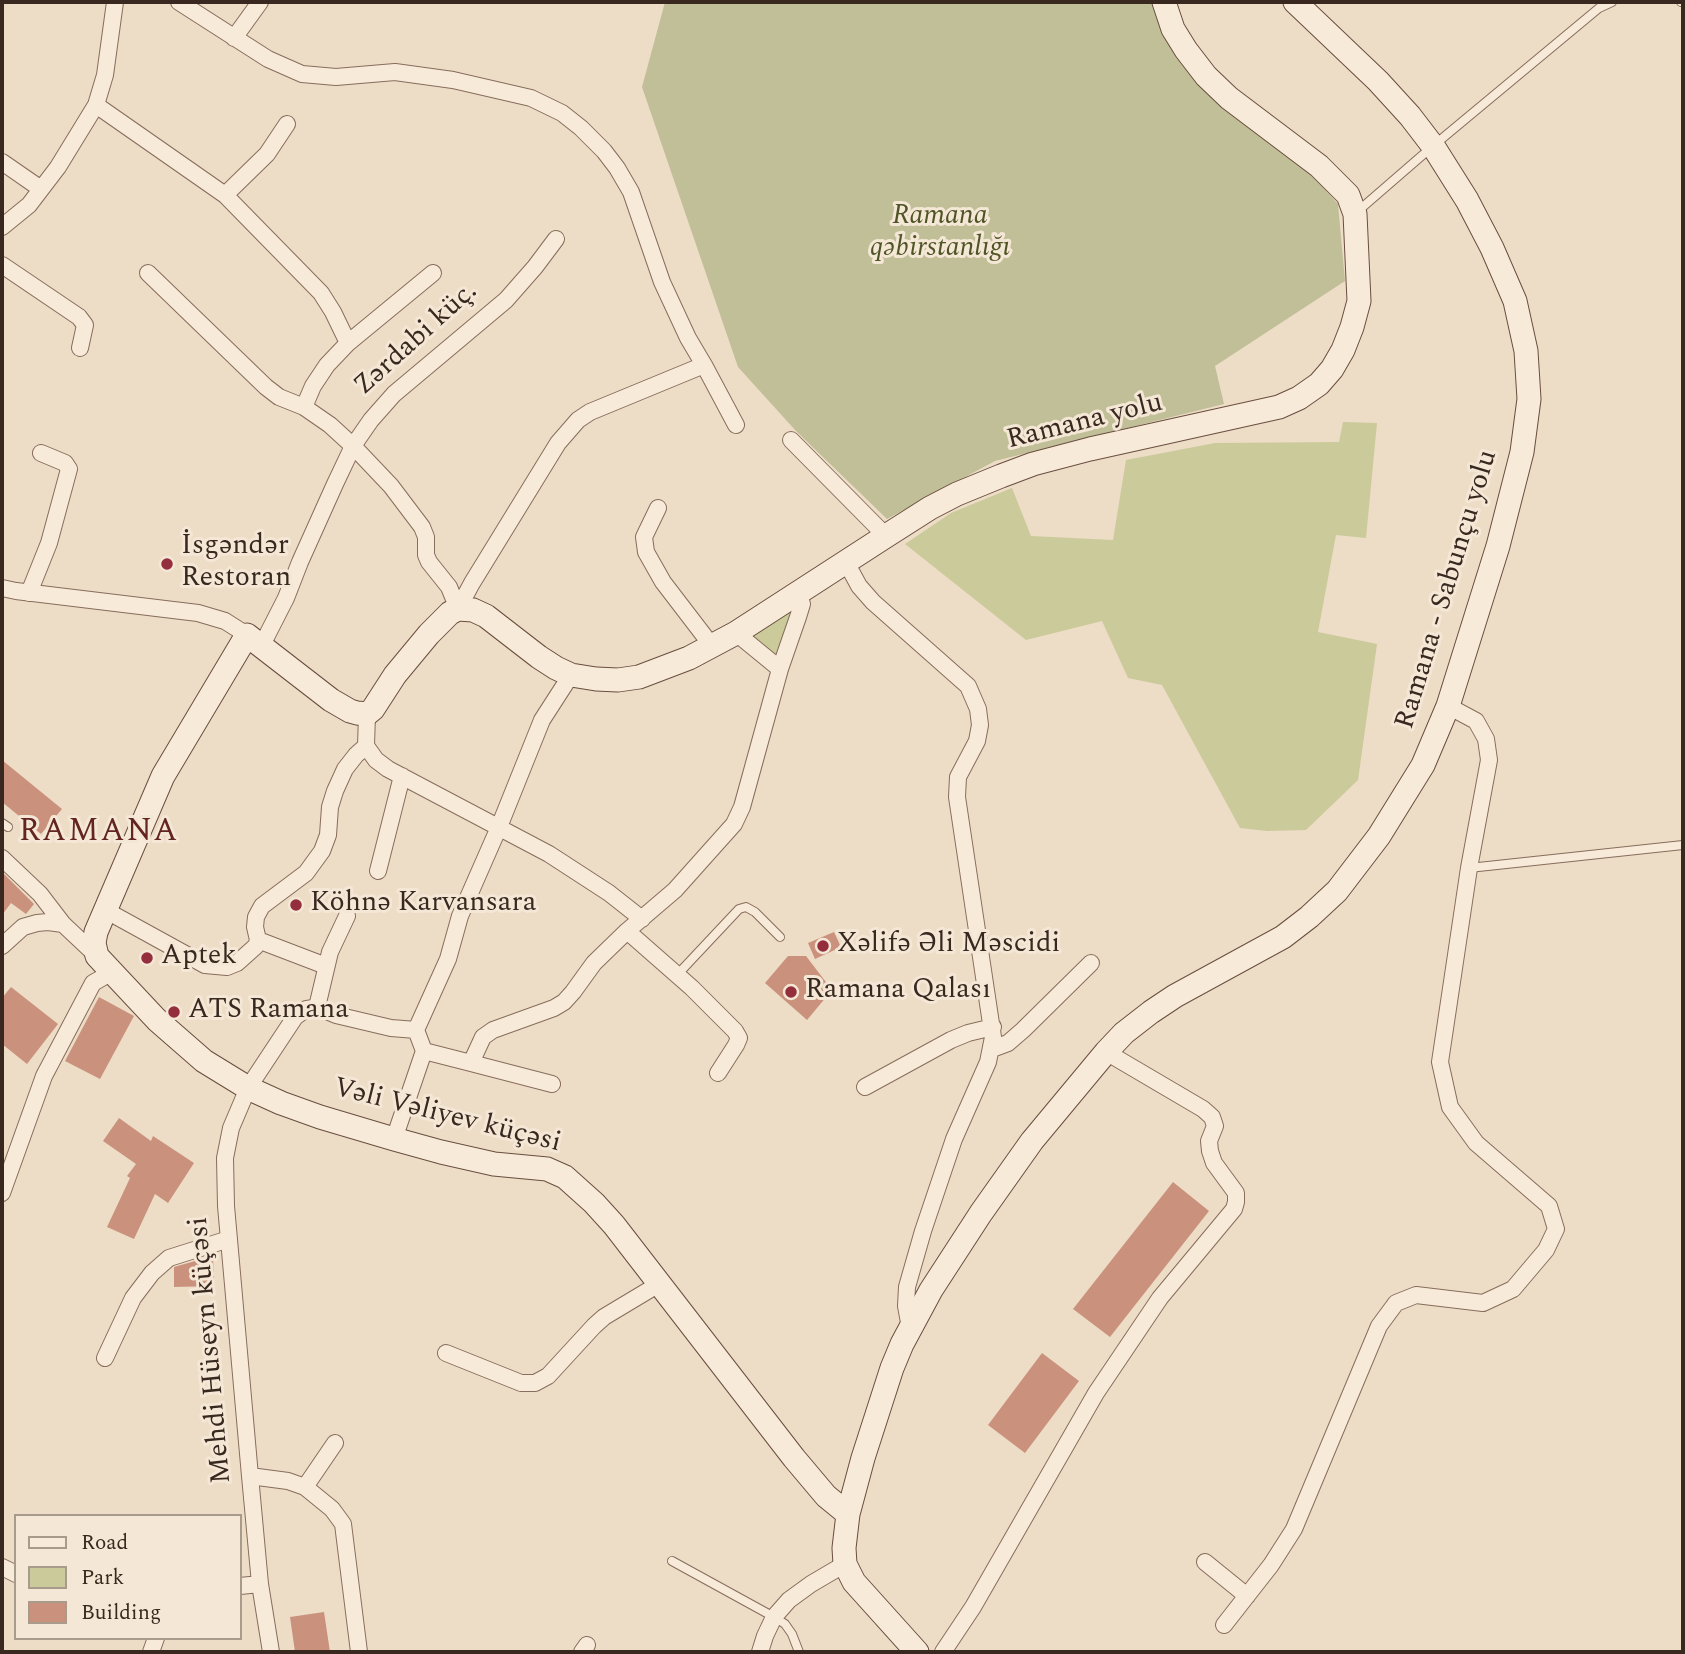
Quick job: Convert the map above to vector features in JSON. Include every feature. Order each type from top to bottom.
[{"type":"street","points":[[2,227],[29,205],[58,167],[96,105],[105,75],[115,2]]},
{"type":"street","points":[[180,2],[268,59],[302,74],[336,77],[395,72],[453,80],[531,98],[562,113],[604,151],[631,192],[662,282],[688,338],[736,425]]},
{"type":"street","points":[[234,38],[260,2]]},
{"type":"street","name":"Ramana yolu","points":[[458,609],[472,610],[486,616],[539,657],[571,675],[618,680],[639,677],[688,658],[736,633],[930,508],[957,494],[1023,468],[1090,449],[1279,407],[1319,384],[1343,350],[1359,301],[1355,214],[1348,195],[1319,166],[1229,98],[1206,76],[1173,29],[1164,2]]},
{"type":"street","name":"Ramana - Sabunçu yolu","points":[[845,1564],[844,1533],[863,1458],[892,1368],[910,1328],[932,1290],[1032,1141],[1124,1033],[1185,990],[1283,937],[1310,917],[1337,891],[1379,836],[1423,765],[1448,706],[1498,546],[1522,452],[1529,399],[1526,351],[1515,301],[1492,248],[1433,146],[1378,81],[1295,2]]},
{"type":"street","points":[[96,105],[225,195],[321,293],[348,343]]},
{"type":"street","points":[[225,195],[267,154],[287,124]]},
{"type":"street","points":[[2,162],[41,189]]},
{"type":"street","name":"Zərdabi küç.","points":[[104,964],[94,943],[96,932],[163,776],[286,598],[353,446],[394,394],[506,300],[536,267],[556,239]]},
{"type":"street","points":[[2,265],[79,317],[85,325],[80,348]]},
{"type":"street","points":[[148,273],[266,387],[279,397],[304,407],[330,425],[391,486],[422,527],[429,562],[449,587],[458,609]]},
{"type":"street","points":[[304,407],[313,386],[327,365],[348,343],[433,273]]},
{"type":"street","points":[[642,919],[569,867],[388,769],[376,760],[366,746],[367,714],[429,634],[458,609],[558,443],[578,420],[590,412],[704,365]]},
{"type":"street","points":[[792,440],[886,536]]},
{"type":"street","points":[[2,601],[16,591],[49,543],[69,469],[65,463],[41,453]]},
{"type":"street","points":[[658,508],[644,537],[646,552],[663,582],[712,646]]},
{"type":"street","points":[[846,562],[859,586],[873,601],[968,687],[978,709],[977,741],[958,777],[957,797],[993,1027],[992,1049],[954,1139],[923,1231],[907,1287],[906,1306],[910,1328]]},
{"type":"street","points":[[16,591],[198,613],[225,621],[331,700],[350,711],[367,714]]},
{"type":"street","points":[[471,1063],[483,1037],[564,1002],[594,963],[675,890],[734,824],[742,807],[780,669],[802,604],[799,593]]},
{"type":"street","points":[[736,633],[780,669]]},
{"type":"street","points":[[394,1139],[424,1051],[416,1030],[438,984],[460,916],[542,720],[571,675]]},
{"type":"street","points":[[1224,1625],[1271,1565],[1294,1530],[1378,1326],[1396,1303],[1416,1295],[1483,1303],[1513,1289],[1546,1250],[1556,1228],[1549,1206],[1476,1143],[1450,1107],[1440,1062],[1469,868],[1489,760],[1486,739],[1476,721],[1448,706]]},
{"type":"street","points":[[105,910],[205,965],[227,967],[237,964],[256,946],[258,940],[254,927],[262,906],[306,873],[322,851],[328,835],[330,807],[335,791],[345,769],[366,746]]},
{"type":"street","points":[[378,871],[402,776]]},
{"type":"street","points":[[2,858],[40,894],[63,924],[104,964],[44,1076],[2,1194]]},
{"type":"street","points":[[348,916],[326,966],[317,1007],[336,1015],[416,1030]]},
{"type":"street","points":[[3,943],[23,928],[37,923],[63,924]]},
{"type":"street","points":[[627,931],[735,1031],[738,1038],[736,1045],[718,1073]]},
{"type":"street","points":[[258,940],[326,966]]},
{"type":"street","points":[[992,1049],[1008,1042],[1023,1030],[1091,962]]},
{"type":"street","name":"Vəli Vəliyev küçəsi","points":[[104,964],[183,1044],[204,1061],[247,1088],[320,1117],[394,1139],[494,1164],[547,1169],[578,1187],[614,1225],[794,1458],[826,1496],[848,1514]]},
{"type":"street","name":"Mehdi Hüseyn küçəsi","points":[[271,1652],[260,1584],[226,1206],[225,1158],[231,1128],[247,1088],[295,1017],[306,1009],[317,1007]]},
{"type":"street","points":[[865,1087],[951,1040],[993,1027]]},
{"type":"street","points":[[424,1051],[552,1084]]},
{"type":"street","points":[[943,1652],[973,1607],[1109,1372],[1160,1298],[1234,1209],[1236,1202],[1236,1193],[1214,1163],[1210,1151],[1209,1141],[1215,1126],[1212,1117],[1106,1052]]},
{"type":"street","points":[[105,1358],[133,1298],[152,1273],[169,1258],[229,1239]]},
{"type":"street","points":[[446,1353],[521,1383],[535,1383],[548,1376],[604,1317],[659,1284]]},
{"type":"street","points":[[305,1487],[335,1443]]},
{"type":"street","points":[[250,1476],[288,1481],[305,1487],[332,1509],[343,1524],[359,1652]]},
{"type":"street","points":[[1205,1562],[1247,1596]]},
{"type":"street","points":[[760,1652],[774,1617],[789,1600],[845,1564],[866,1597],[917,1652]]},
{"type":"street","points":[[242,1586],[260,1584]]},
{"type":"lane","points":[[1355,214],[1599,8],[1612,2]]},
{"type":"lane","points":[[1469,868],[1683,845]]},
{"type":"lane","points":[[677,975],[739,909],[746,907],[755,912],[780,937]]},
{"type":"lane","points":[[672,1561],[785,1624],[799,1652]]},
{"type":"green space","name":"Ramana qəbirstanlığı","points":[[665,2],[1152,2],[1156,17],[1174,49],[1312,175],[1338,204],[1345,281],[1215,366],[1224,404],[995,461],[887,519],[796,431],[738,367],[642,87]]},
{"type":"green space","points":[[1343,422],[1377,423],[1366,538],[1336,535],[1318,632],[1377,644],[1358,780],[1306,830],[1267,831],[1240,828],[1162,685],[1128,678],[1102,621],[1026,640],[905,544],[951,513],[1012,488],[1031,536],[1113,540],[1126,460],[1215,443],[1339,442]]},
{"type":"green space","points":[[786,610],[792,615],[776,657],[749,634]]},
{"type":"building","points":[[2,760],[62,809],[41,834],[2,802]]},
{"type":"building","points":[[2,872],[34,904],[26,914],[11,903],[2,915]]},
{"type":"building","points":[[834,932],[841,947],[815,959],[808,943]]},
{"type":"building","points":[[788,956],[806,956],[832,990],[807,1020],[765,983]]},
{"type":"building","points":[[11,987],[58,1024],[27,1064],[2,1044],[2,998]]},
{"type":"building","points":[[99,997],[134,1016],[100,1079],[65,1061]]},
{"type":"building","points":[[119,1118],[151,1141],[153,1136],[194,1163],[168,1203],[155,1194],[134,1239],[107,1227],[130,1178],[127,1176],[136,1164],[103,1141]]},
{"type":"building","points":[[1173,1182],[1209,1211],[1110,1337],[1073,1309]]},
{"type":"building","points":[[213,1258],[214,1286],[174,1287],[174,1267]]},
{"type":"building","points":[[1042,1353],[1079,1381],[1025,1453],[988,1425]]},
{"type":"building","points":[[324,1612],[330,1652],[295,1652],[290,1617]]},
{"type":"place","name":"İsgəndər Restoran","points":[[167,564]]},
{"type":"place","name":"Köhnə Karvansara","points":[[296,905]]},
{"type":"place","name":"Xəlifə Əli Məscidi","points":[[823,946]]},
{"type":"place","name":"Aptek","points":[[147,958]]},
{"type":"place","name":"Ramana Qalası","points":[[791,992]]},
{"type":"place","name":"ATS Ramana","points":[[174,1012]]},
{"type":"district","name":"RAMANA","points":[[99,834]]}]
